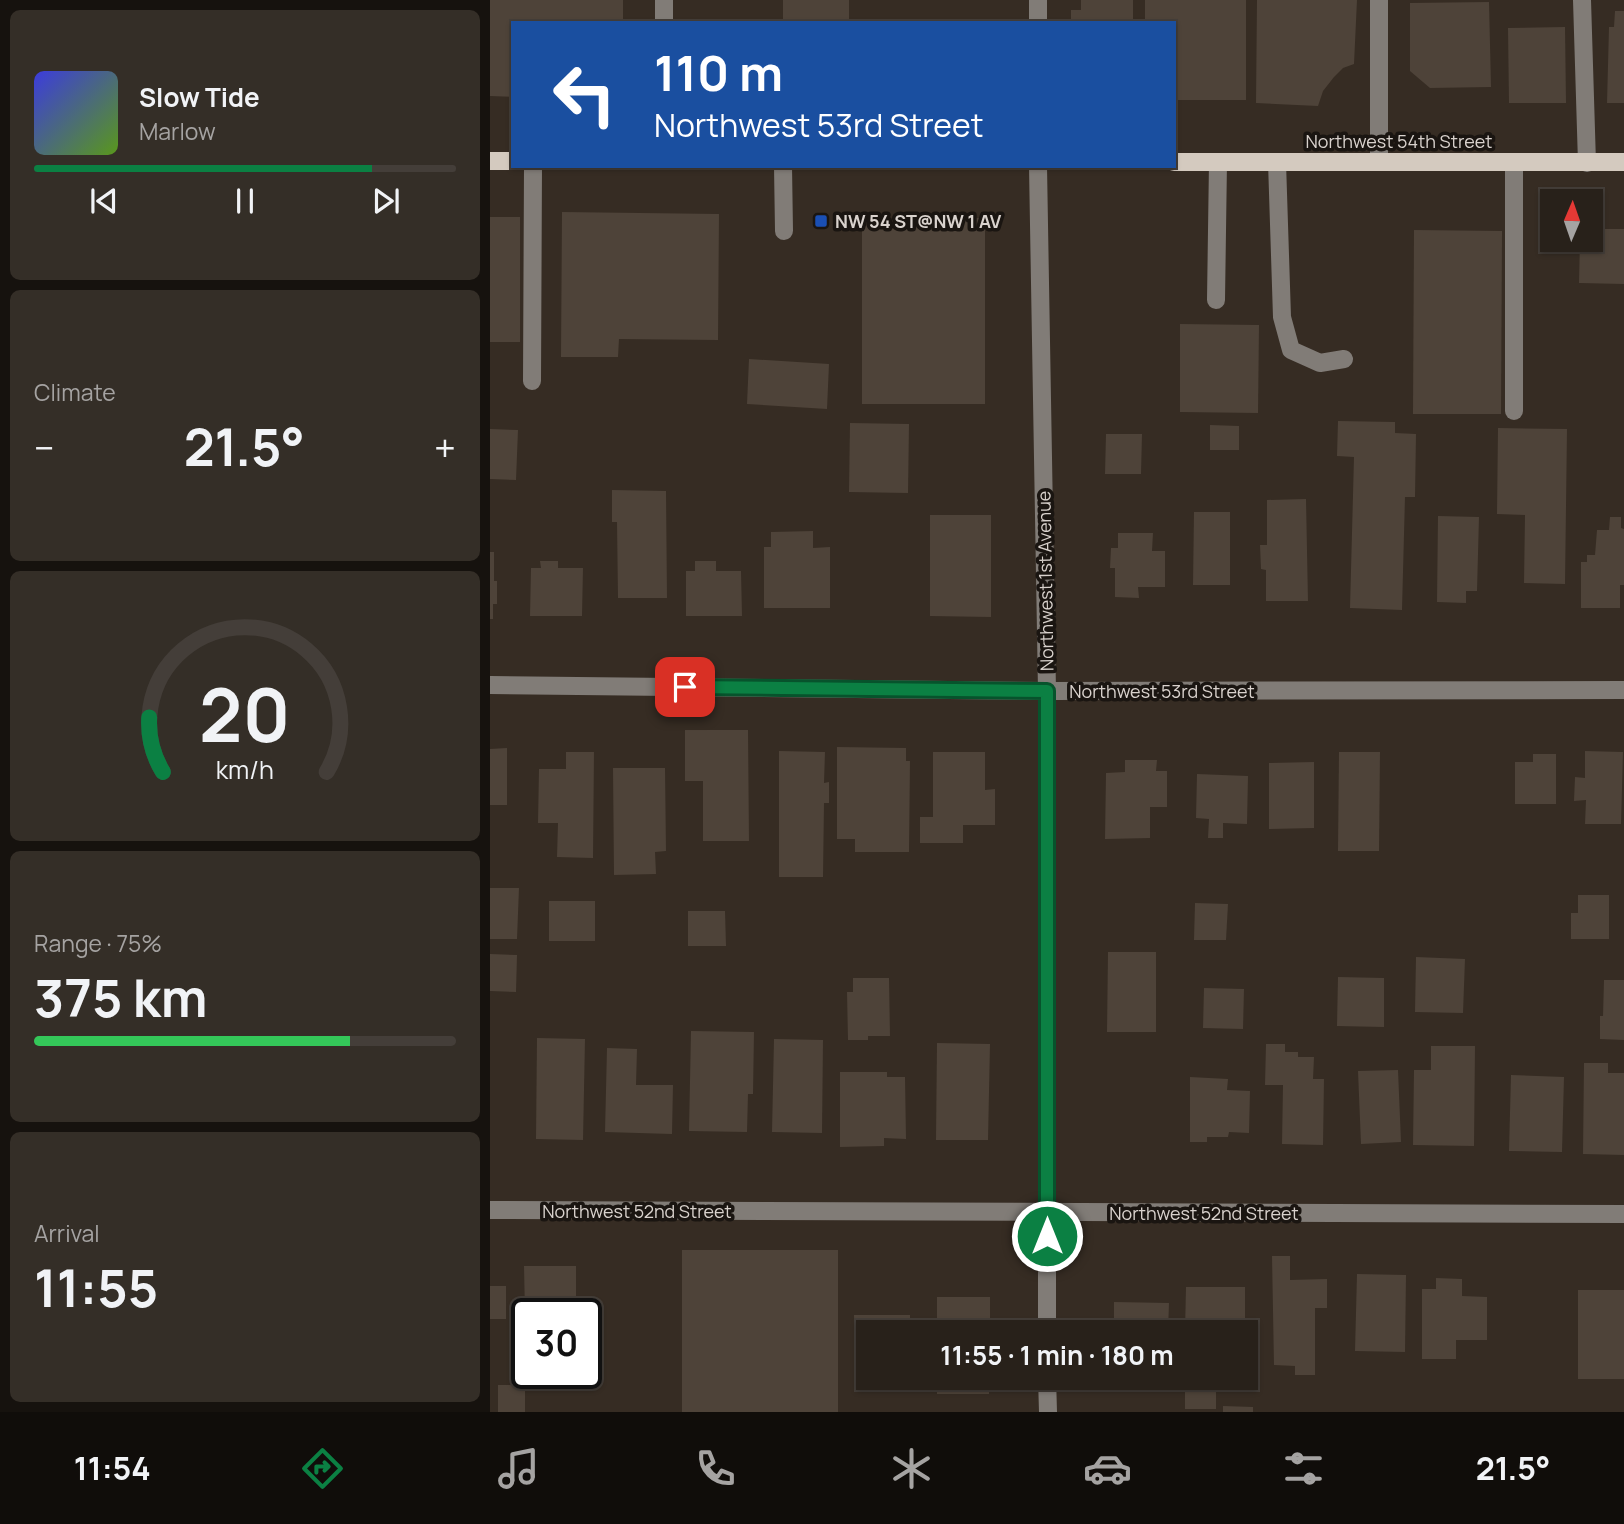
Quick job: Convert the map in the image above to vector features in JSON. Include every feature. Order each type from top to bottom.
[{"type":"main road","points":[[490,161],[511,161]]},
{"type":"main road","name":"Northwest 54th Street","points":[[1176,162],[1624,162]]},
{"type":"street","points":[[664,0],[664,21]]},
{"type":"street","points":[[1038,0],[1038,21]]},
{"type":"street","points":[[1379,0],[1379,162]]},
{"type":"street","points":[[1582,0],[1587,163]]},
{"type":"street","points":[[1216,300],[1218,162]]},
{"type":"street","points":[[1277,162],[1282,317],[1291,350],[1320,363],[1344,359]]},
{"type":"street","points":[[1514,162],[1514,411]]},
{"type":"street","points":[[532,381],[533,168]]},
{"type":"street","points":[[783,168],[784,231]]},
{"type":"street","name":"Northwest 1st Avenue","points":[[1038,168],[1047,691],[1047,1320]]},
{"type":"street","name":"Northwest 53rd Street","points":[[490,685],[1047,691],[1624,690]]},
{"type":"street","name":"Northwest 52nd Street","points":[[490,1210],[1624,1214]]},
{"type":"street","points":[[1047,1390],[1048,1412]]},
{"type":"building","points":[[490,0],[623,0],[623,21],[511,21],[511,97],[490,96]]},
{"type":"building","points":[[783,0],[849,0],[849,21],[783,21]]},
{"type":"building","points":[[1081,0],[1133,0],[1133,21],[1071,21],[1071,10],[1081,10]]},
{"type":"building","points":[[1145,0],[1246,0],[1246,100],[1176,100],[1176,21],[1145,21]]},
{"type":"building","points":[[1257,0],[1357,0],[1354,64],[1343,68],[1334,77],[1323,91],[1318,106],[1256,103]]},
{"type":"building","points":[[1489,2],[1491,87],[1430,88],[1410,71],[1410,3]]},
{"type":"building","points":[[1615,11],[1624,11],[1624,103],[1607,103],[1609,27],[1614,27]]},
{"type":"building","points":[[1565,27],[1566,103],[1509,103],[1508,28]]},
{"type":"building","points":[[562,212],[719,214],[718,340],[619,339],[618,357],[561,357]]},
{"type":"building","points":[[490,217],[520,217],[520,342],[490,342]]},
{"type":"building","points":[[985,218],[985,404],[862,404],[862,219]]},
{"type":"building","points":[[1603,229],[1624,229],[1624,284],[1579,283],[1580,252],[1603,252]]},
{"type":"building","points":[[1414,230],[1502,231],[1501,414],[1413,414]]},
{"type":"building","points":[[1180,324],[1259,325],[1258,413],[1180,412]]},
{"type":"building","points":[[749,359],[829,364],[827,409],[747,404]]},
{"type":"building","points":[[1338,421],[1395,422],[1395,433],[1416,434],[1415,497],[1405,497],[1402,610],[1350,608],[1354,457],[1337,456]]},
{"type":"building","points":[[850,423],[909,424],[908,493],[849,492]]},
{"type":"building","points":[[1210,425],[1239,426],[1239,450],[1210,450]]},
{"type":"building","points":[[1498,428],[1567,429],[1565,584],[1524,583],[1525,515],[1497,514]]},
{"type":"building","points":[[490,429],[518,430],[516,480],[490,479]]},
{"type":"building","points":[[1106,434],[1142,434],[1141,474],[1105,474]]},
{"type":"building","points":[[612,490],[666,491],[667,598],[618,598],[617,522],[612,522]]},
{"type":"building","points":[[1306,499],[1308,601],[1266,601],[1266,570],[1261,569],[1260,545],[1267,545],[1267,500]]},
{"type":"building","points":[[1194,512],[1230,512],[1230,585],[1193,585]]},
{"type":"building","points":[[930,515],[991,515],[991,617],[930,616]]},
{"type":"building","points":[[1438,516],[1479,517],[1477,591],[1466,591],[1466,603],[1437,602]]},
{"type":"building","points":[[1610,517],[1621,517],[1621,528],[1624,529],[1624,585],[1620,585],[1620,608],[1581,608],[1581,562],[1587,562],[1587,555],[1595,555],[1597,530],[1609,530]]},
{"type":"building","points":[[813,531],[813,548],[830,547],[830,608],[764,608],[764,547],[771,547],[771,532]]},
{"type":"building","points":[[1118,533],[1153,533],[1152,551],[1165,551],[1165,587],[1138,587],[1139,598],[1115,597],[1115,568],[1110,568],[1111,548],[1118,548]]},
{"type":"building","points":[[490,552],[494,552],[494,581],[497,581],[497,604],[493,604],[493,619],[490,619]]},
{"type":"building","points":[[540,561],[558,561],[558,568],[583,568],[582,616],[530,616],[531,568],[541,568]]},
{"type":"building","points":[[695,561],[716,561],[716,571],[741,571],[742,616],[686,616],[686,571],[695,571]]},
{"type":"building","points":[[685,730],[748,730],[749,841],[703,841],[703,781],[685,781]]},
{"type":"building","points":[[837,747],[906,748],[906,761],[910,761],[909,852],[855,852],[855,839],[837,839]]},
{"type":"building","points":[[507,748],[507,805],[490,805],[490,749]]},
{"type":"building","points":[[779,751],[825,752],[824,783],[829,782],[829,803],[824,803],[823,877],[779,877]]},
{"type":"building","points":[[1585,751],[1623,752],[1621,824],[1585,824],[1586,800],[1574,801],[1575,777],[1585,778]]},
{"type":"building","points":[[566,752],[594,752],[593,858],[557,857],[558,823],[538,823],[539,769],[566,769]]},
{"type":"building","points":[[933,752],[985,752],[985,790],[995,789],[995,825],[963,825],[963,843],[920,843],[920,817],[933,817]]},
{"type":"building","points":[[1339,752],[1380,752],[1379,851],[1338,851]]},
{"type":"building","points":[[1533,754],[1556,754],[1556,804],[1515,804],[1515,762],[1533,762]]},
{"type":"building","points":[[1125,760],[1157,760],[1156,771],[1167,771],[1167,807],[1150,807],[1150,838],[1105,839],[1106,773],[1125,772]]},
{"type":"building","points":[[1314,762],[1314,828],[1269,829],[1269,763]]},
{"type":"building","points":[[613,768],[665,768],[666,851],[655,852],[656,874],[614,875]]},
{"type":"building","points":[[1197,774],[1248,776],[1247,824],[1223,823],[1223,838],[1208,838],[1209,819],[1196,818]]},
{"type":"building","points":[[490,888],[519,888],[517,939],[490,939]]},
{"type":"building","points":[[1578,895],[1609,895],[1609,939],[1571,939],[1571,913],[1578,913]]},
{"type":"building","points":[[549,901],[595,901],[595,941],[549,941]]},
{"type":"building","points":[[1195,903],[1228,904],[1226,940],[1194,940]]},
{"type":"building","points":[[688,911],[725,911],[726,946],[688,946]]},
{"type":"building","points":[[1108,952],[1156,952],[1156,1032],[1107,1032]]},
{"type":"building","points":[[490,954],[517,955],[516,992],[490,991]]},
{"type":"building","points":[[1416,957],[1465,959],[1463,1013],[1415,1012]]},
{"type":"building","points":[[1338,977],[1384,978],[1384,1027],[1337,1026]]},
{"type":"building","points":[[853,978],[889,978],[890,1036],[848,1040],[847,992],[853,992]]},
{"type":"building","points":[[1604,980],[1624,980],[1624,1040],[1600,1039]]},
{"type":"building","points":[[1204,988],[1244,989],[1243,1029],[1203,1028]]},
{"type":"building","points":[[691,1031],[754,1032],[753,1094],[748,1094],[747,1132],[689,1131]]},
{"type":"building","points":[[537,1038],[585,1039],[583,1140],[536,1139]]},
{"type":"building","points":[[774,1039],[823,1040],[822,1133],[772,1132]]},
{"type":"building","points":[[937,1043],[990,1044],[988,1140],[936,1140]]},
{"type":"building","points":[[1266,1044],[1285,1044],[1285,1052],[1298,1052],[1298,1057],[1314,1057],[1313,1079],[1324,1079],[1323,1145],[1282,1144],[1283,1085],[1265,1085]]},
{"type":"building","points":[[1431,1046],[1475,1046],[1474,1146],[1413,1145],[1414,1070],[1431,1070]]},
{"type":"building","points":[[607,1048],[637,1049],[636,1085],[673,1085],[672,1134],[605,1132]]},
{"type":"building","points":[[1584,1063],[1608,1063],[1608,1073],[1624,1073],[1624,1155],[1583,1154]]},
{"type":"building","points":[[1398,1070],[1401,1142],[1361,1144],[1358,1071]]},
{"type":"building","points":[[840,1072],[887,1072],[887,1077],[905,1077],[906,1139],[884,1138],[884,1146],[840,1147]]},
{"type":"building","points":[[1511,1075],[1564,1077],[1562,1152],[1509,1151]]},
{"type":"building","points":[[1190,1077],[1228,1079],[1227,1090],[1250,1091],[1249,1133],[1229,1132],[1228,1137],[1207,1137],[1207,1142],[1190,1142]]},
{"type":"building","points":[[682,1250],[838,1250],[838,1412],[682,1412]]},
{"type":"building","points":[[1272,1256],[1290,1256],[1290,1280],[1327,1279],[1327,1308],[1315,1308],[1315,1375],[1295,1375],[1295,1366],[1274,1365]]},
{"type":"building","points":[[524,1266],[576,1266],[576,1298],[525,1298]]},
{"type":"building","points":[[1357,1274],[1406,1275],[1405,1352],[1355,1351]]},
{"type":"building","points":[[1436,1278],[1462,1279],[1462,1296],[1487,1297],[1487,1340],[1456,1340],[1456,1359],[1422,1359],[1422,1289],[1436,1289]]},
{"type":"building","points":[[490,1286],[506,1286],[506,1319],[490,1319]]},
{"type":"building","points":[[1186,1287],[1245,1287],[1245,1320],[1185,1320]]},
{"type":"building","points":[[1578,1290],[1624,1290],[1624,1379],[1578,1379]]},
{"type":"building","points":[[937,1297],[990,1297],[990,1320],[937,1320]]},
{"type":"building","points":[[1114,1302],[1169,1303],[1168,1320],[1114,1320]]},
{"type":"building","points":[[854,1315],[910,1315],[910,1320],[856,1320],[855,1378]]},
{"type":"building","points":[[498,1385],[525,1389],[525,1412],[498,1412]]},
{"type":"building","points":[[937,1390],[989,1390],[989,1394],[937,1394]]},
{"type":"building","points":[[1185,1390],[1216,1390],[1216,1409],[1185,1409]]},
{"type":"building","points":[[1223,1406],[1253,1407],[1253,1412],[1223,1412]]},
{"type":"place","name":"NW 54 ST@NW 1 AV","points":[[821,221]]},
{"type":"route","points":[[685,687],[1047,691],[1047,1236]]}]
